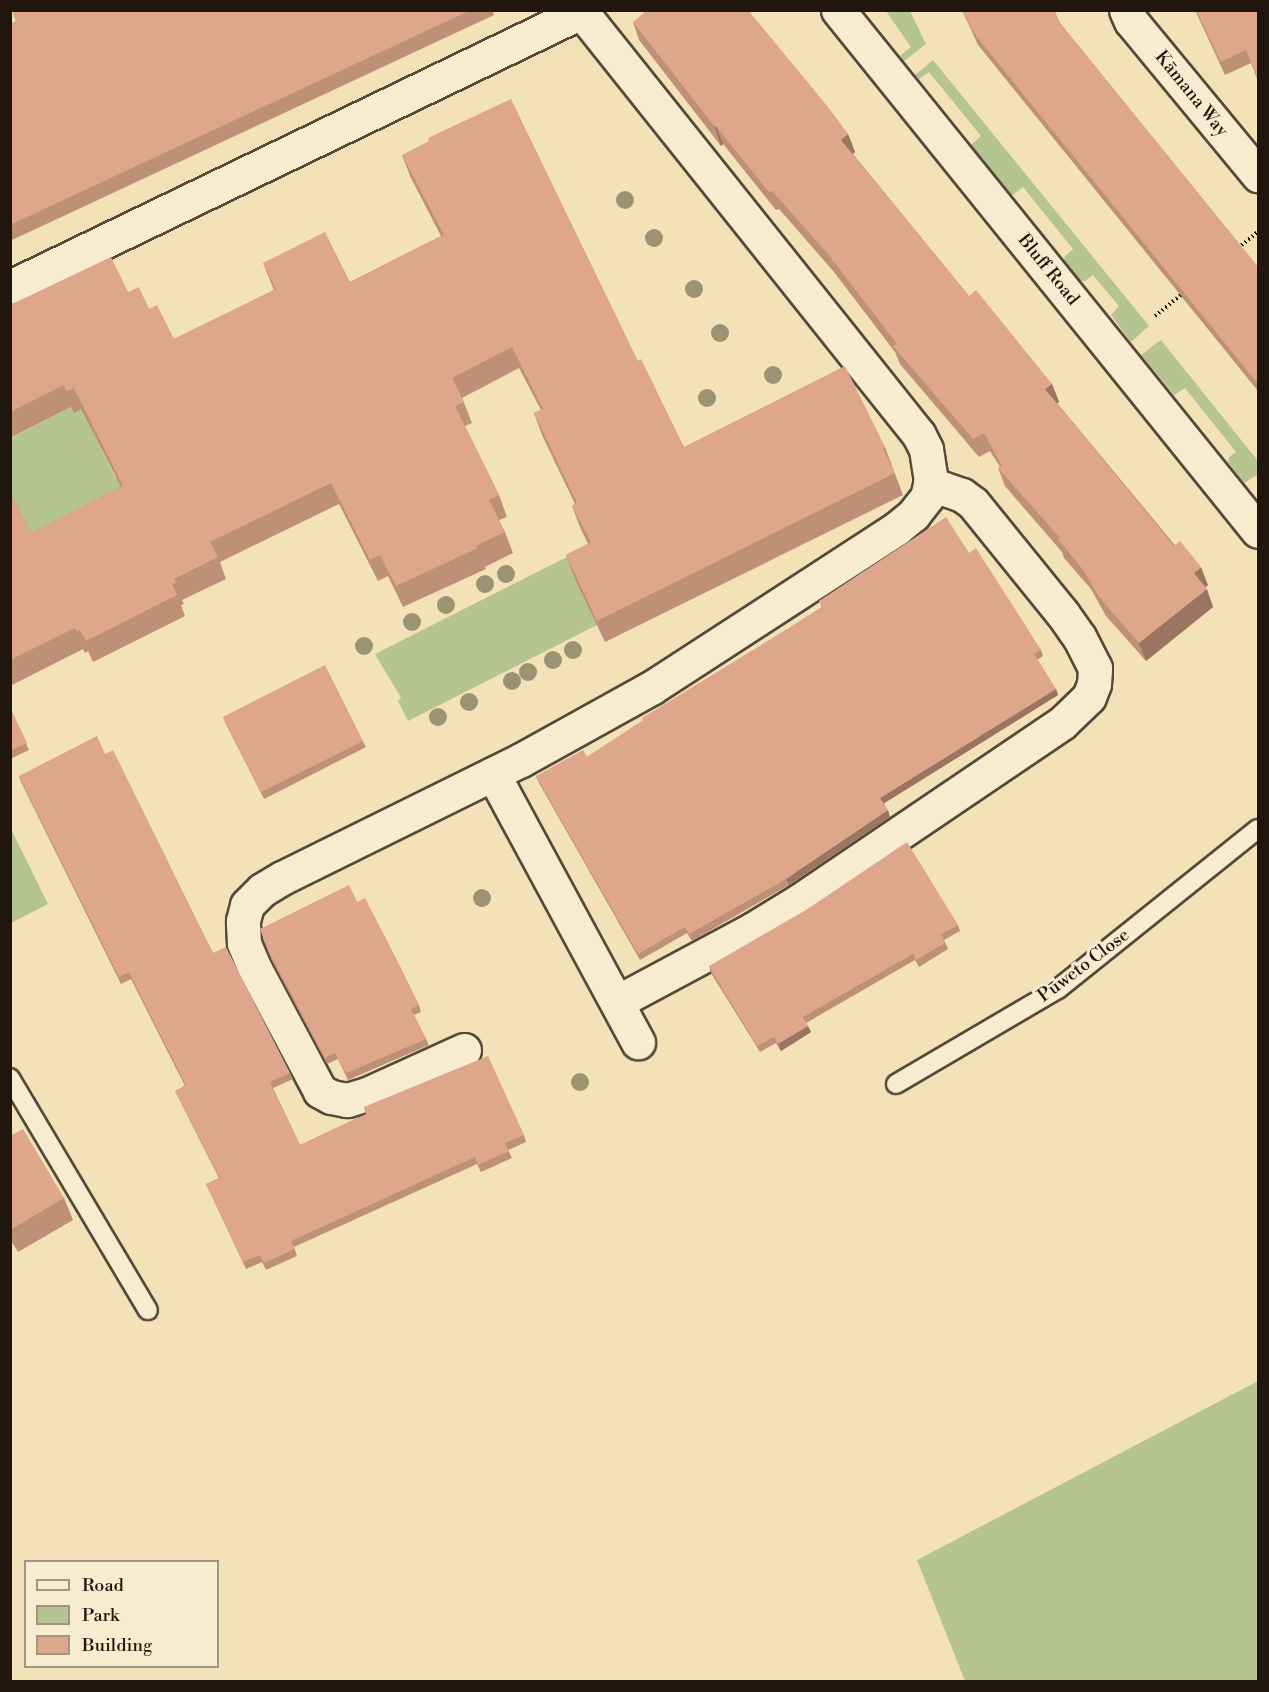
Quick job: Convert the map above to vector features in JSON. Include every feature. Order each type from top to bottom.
[{"type":"street","name":"Bluff Road","points":[[838,10],[1258,531]]},
{"type":"street","name":"Kāmana Way","points":[[1126,10],[1131,21],[1258,176]]},
{"type":"street","points":[[10,287],[582,11],[919,435],[930,466],[927,497],[913,515],[897,528],[651,688],[492,774],[282,878],[262,890],[247,905],[243,921],[244,943],[254,967],[320,1091],[331,1097],[347,1100],[367,1094],[464,1050]]},
{"type":"street","points":[[616,1002],[753,929],[799,901],[1062,723],[1089,697],[1094,684],[1095,668],[1079,637],[1062,613],[973,503],[962,495],[930,484]]},
{"type":"street","points":[[492,774],[638,1042]]},
{"type":"lane","name":"Pūweto Close","points":[[896,1084],[1058,989],[1258,829]]},
{"type":"lane","points":[[10,1078],[148,1310]]},
{"type":"path","points":[[1233,253],[1258,232]]},
{"type":"path","points":[[1155,316],[1190,288]]},
{"type":"green space","points":[[886,11],[910,11],[926,44],[904,61],[900,56],[911,47]]},
{"type":"green space","points":[[933,60],[1149,326],[1131,342],[1111,315],[1119,306],[1093,275],[1085,281],[1080,281],[1064,261],[1065,256],[1073,249],[1023,187],[1011,196],[971,145],[981,136],[929,72],[919,79],[915,75]]},
{"type":"green space","points":[[1161,340],[1258,461],[1258,477],[1257,475],[1244,483],[1228,462],[1229,457],[1236,452],[1185,388],[1174,395],[1141,355]]},
{"type":"green space","points":[[97,402],[88,422],[115,477],[147,499],[23,562],[11,498],[11,438],[71,407]]},
{"type":"green space","points":[[567,557],[587,604],[601,623],[408,721],[398,701],[401,698],[375,654]]},
{"type":"green space","points":[[11,829],[48,904],[10,923]]},
{"type":"green space","points":[[1258,1381],[1258,1681],[965,1681],[917,1560]]},
{"type":"building","points":[[18,10],[471,10],[10,225],[10,24],[17,21],[13,13]]},
{"type":"building","points":[[647,10],[748,10],[848,134],[841,140],[969,296],[976,290],[1052,384],[1045,389],[1174,546],[1180,541],[1201,567],[1194,573],[1207,589],[1139,643],[1099,597],[1084,571],[1058,539],[1060,538],[998,468],[1002,466],[984,433],[973,439],[893,346],[897,344],[828,254],[772,191],[769,192],[633,22]]},
{"type":"building","points":[[963,10],[1054,10],[1060,23],[1258,267],[1258,384],[973,32]]},
{"type":"building","points":[[1196,10],[1258,10],[1258,78],[1246,50],[1221,62]]},
{"type":"building","points":[[511,99],[638,361],[641,359],[684,447],[845,366],[885,447],[883,449],[895,473],[597,621],[566,555],[591,542],[572,506],[577,503],[534,413],[543,409],[512,347],[452,378],[464,402],[455,406],[499,495],[489,500],[505,532],[476,546],[478,548],[396,586],[380,555],[370,560],[331,483],[210,542],[218,557],[174,579],[176,583],[172,584],[177,595],[86,641],[80,630],[77,632],[75,628],[10,660],[10,492],[31,533],[123,486],[74,388],[66,391],[64,385],[10,412],[10,305],[111,257],[128,292],[139,287],[149,309],[157,305],[174,339],[276,289],[263,263],[325,232],[350,282],[444,235],[402,155],[429,141],[428,138]]},
{"type":"building","points":[[946,517],[969,553],[976,548],[1041,650],[1034,654],[1056,689],[880,798],[888,810],[786,879],[689,934],[685,927],[638,954],[536,776],[583,750],[587,757],[643,720],[642,718],[823,607],[819,601]]},
{"type":"building","points":[[325,665],[363,741],[261,792],[223,717]]},
{"type":"building","points":[[10,709],[27,743],[10,751]]},
{"type":"building","points":[[97,736],[105,754],[113,750],[213,953],[226,947],[290,1073],[270,1082],[300,1145],[367,1114],[364,1107],[488,1056],[524,1135],[505,1143],[509,1151],[478,1165],[475,1157],[291,1241],[295,1249],[264,1263],[260,1255],[243,1262],[206,1184],[220,1178],[175,1091],[186,1085],[129,972],[119,977],[19,776]]},
{"type":"building","points":[[907,842],[958,925],[941,934],[945,943],[916,960],[913,954],[803,1017],[808,1026],[778,1044],[774,1037],[757,1046],[709,966],[806,910]]},
{"type":"building","points":[[349,885],[357,902],[365,898],[399,964],[419,1005],[411,1009],[426,1039],[346,1073],[335,1053],[325,1058],[269,952],[260,929]]},
{"type":"building","points":[[23,1129],[64,1198],[10,1230],[10,1136]]}]
